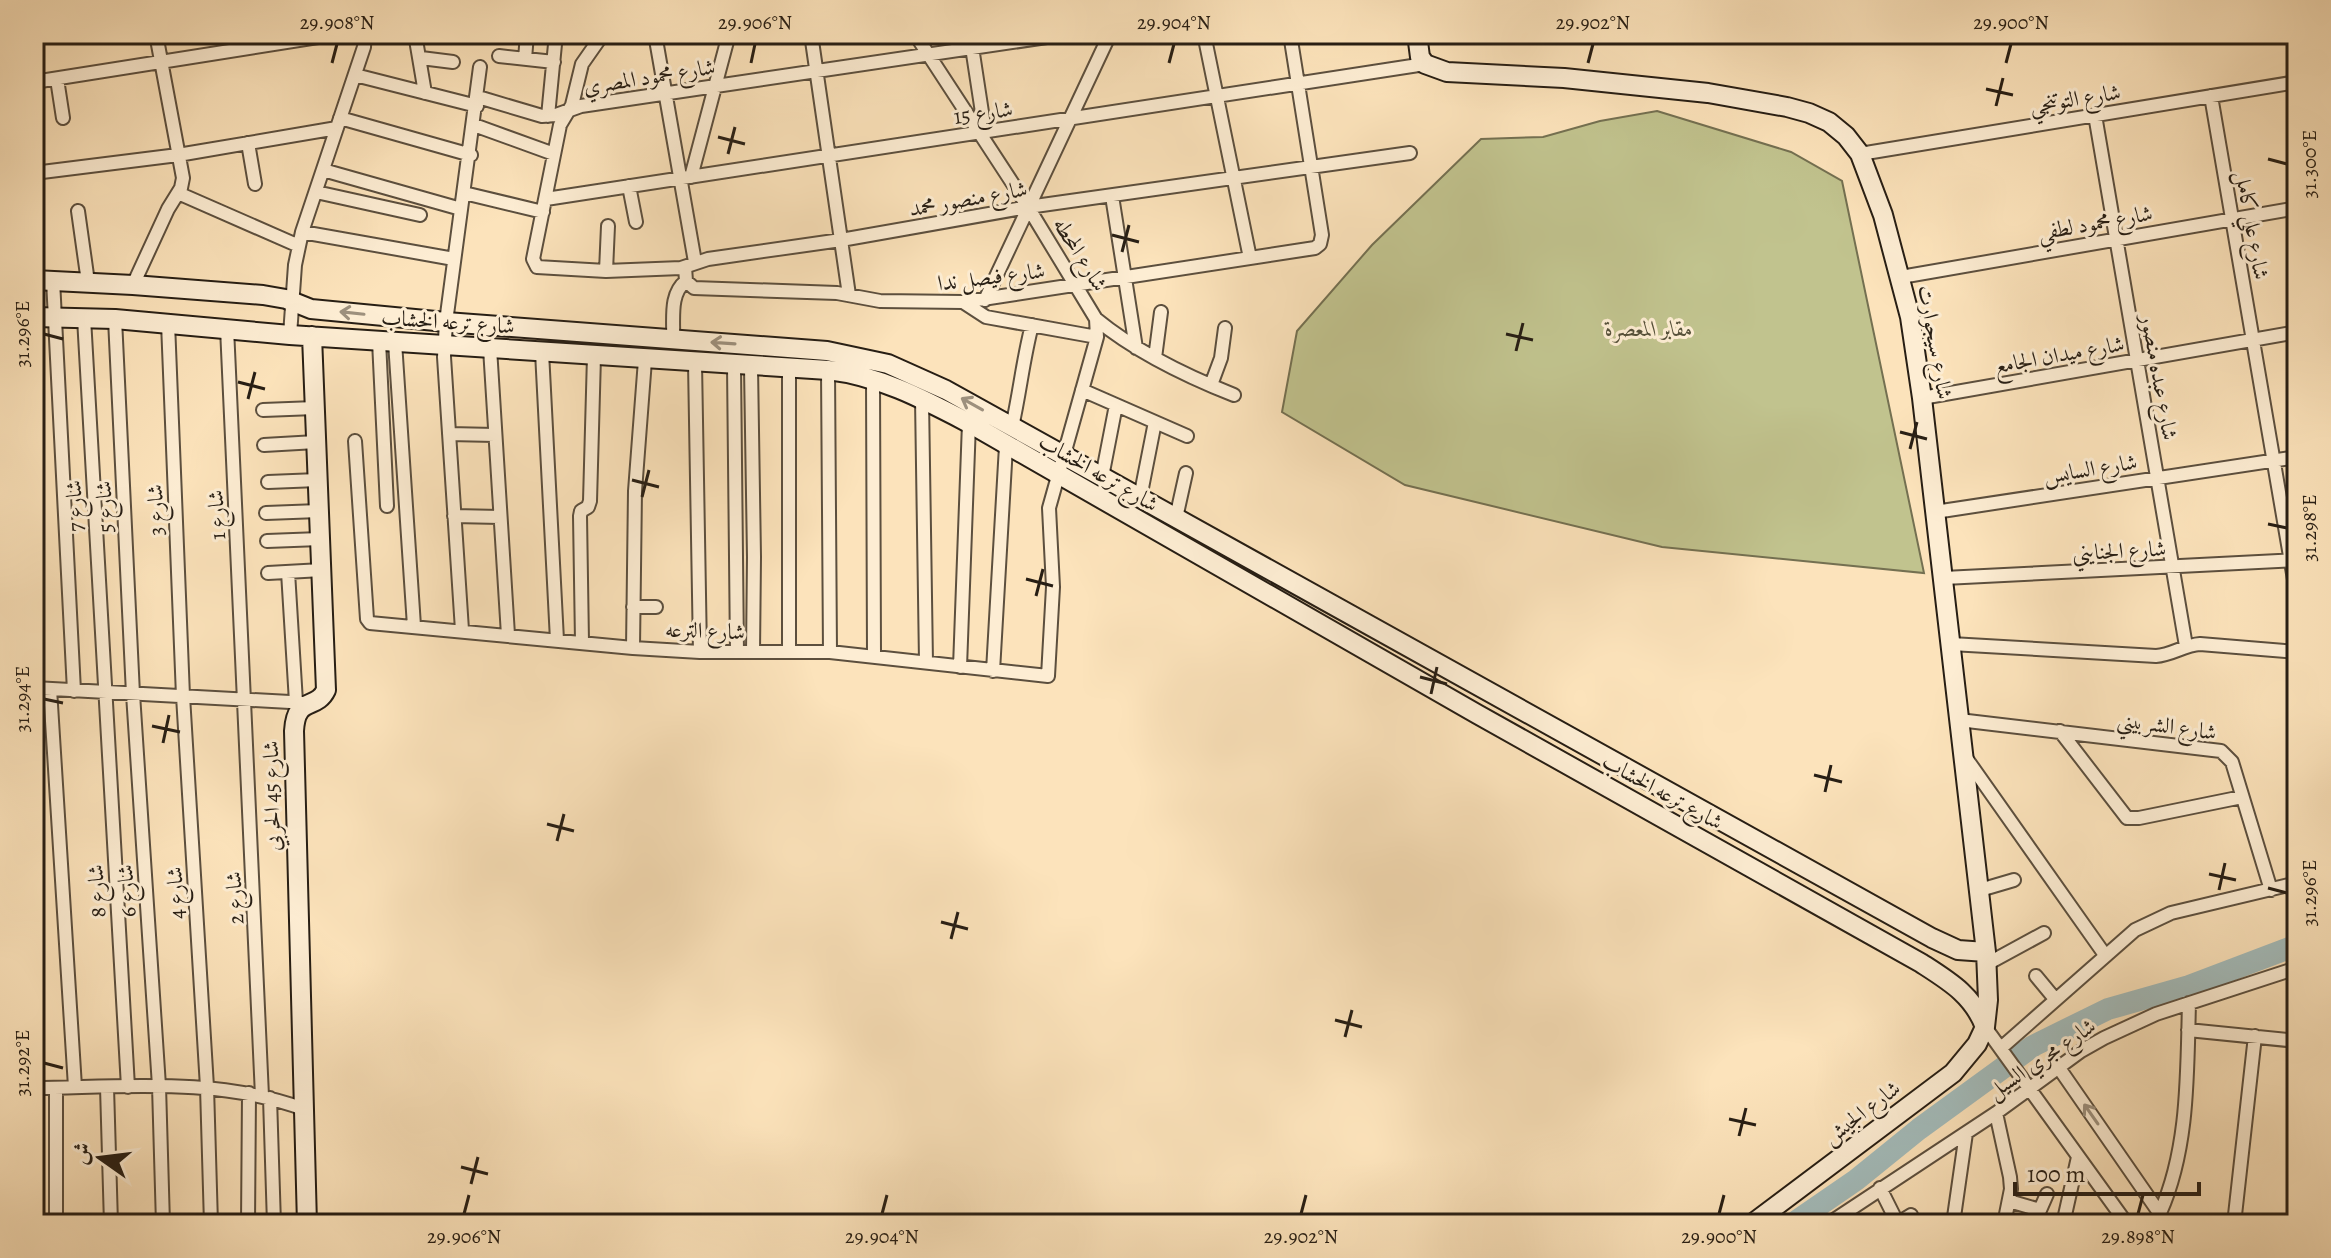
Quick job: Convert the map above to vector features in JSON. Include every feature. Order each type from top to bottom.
[{"type":"street","points":[[133,285],[183,178],[156,34]]},
{"type":"street","points":[[34,82],[337,34]]},
{"type":"street","points":[[290,335],[302,232],[355,75],[365,36],[386,34]]},
{"type":"street","points":[[415,34],[425,93]]},
{"type":"street","points":[[452,34],[472,36]]},
{"type":"street","points":[[525,59],[527,34]]},
{"type":"street","points":[[355,75],[425,93],[548,116],[556,34]]},
{"type":"street","points":[[464,193],[544,205],[560,125],[569,109],[582,64],[603,34]]},
{"type":"street","points":[[655,34],[665,94],[686,178],[689,270],[675,297],[673,339]]},
{"type":"street","points":[[686,178],[729,34]]},
{"type":"street","points":[[811,34],[849,295]]},
{"type":"street","name":"شارع المحطه","points":[[915,34],[982,132],[1096,319],[1097,337],[1048,521],[1053,587],[1050,671],[1048,676],[1043,677]]},
{"type":"street","points":[[970,34],[982,132]]},
{"type":"street","name":"شارع محمود المصري","points":[[548,116],[569,109],[1067,34]]},
{"type":"street","points":[[985,300],[1110,34]]},
{"type":"street","points":[[1204,34],[1250,258]]},
{"type":"street","points":[[1290,34],[1311,168]]},
{"type":"street","points":[[1417,34],[1420,57],[1425,64]]},
{"type":"street","points":[[499,56],[554,62]]},
{"type":"street","points":[[421,58],[453,62]]},
{"type":"street","name":"شارع 15","points":[[544,205],[629,186],[1425,64]]},
{"type":"street","name":"شارع سيجوارت","points":[[1425,64],[1447,72],[1635,85],[1708,93],[1787,107],[1829,122],[1846,136],[1860,154],[1883,215],[1901,277],[1922,398],[1980,890],[1988,1000],[1985,1027]]},
{"type":"street","points":[[462,630],[444,345],[480,67]]},
{"type":"street","points":[[57,79],[63,118]]},
{"type":"street","name":"شارع التوتنجي","points":[[1860,154],[2297,82]]},
{"type":"street","name":"شارع علي كامل","points":[[2211,96],[2294,560],[2297,597]]},
{"type":"street","name":"شارع عبده منصور","points":[[2095,115],[2186,646]]},
{"type":"street","points":[[34,173],[178,155],[339,123],[471,155]]},
{"type":"street","points":[[474,125],[554,154]]},
{"type":"street","points":[[248,143],[255,184]]},
{"type":"street","name":"شارع منصور محمد","points":[[544,205],[534,265],[606,271],[689,270],[1028,207],[1410,153]]},
{"type":"street","name":"شارع فيصل ندا","points":[[689,270],[691,287],[697,288],[849,295],[880,301],[963,302],[1315,248],[1322,238],[1311,168]]},
{"type":"street","points":[[323,170],[461,209]]},
{"type":"street","points":[[629,186],[636,222]]},
{"type":"street","points":[[316,192],[420,215]]},
{"type":"street","points":[[178,193],[299,246]]},
{"type":"street","points":[[1112,196],[1136,348]]},
{"type":"street","name":"شارع محمود لطفي","points":[[1901,277],[2297,208]]},
{"type":"street","points":[[78,211],[88,282]]},
{"type":"street","points":[[606,271],[608,226]]},
{"type":"street","points":[[302,232],[454,259]]},
{"type":"street","points":[[44,280],[55,317],[74,691]]},
{"type":"street","name":"شارع ترعه الخشاب","points":[[44,280],[263,295],[311,309],[446,322],[827,351],[858,356],[918,376],[1932,938],[1986,958]]},
{"type":"street","points":[[963,302],[986,317],[1097,337]]},
{"type":"street","points":[[1155,358],[1161,312]]},
{"type":"street","name":"شارع ترعه الخشاب","points":[[34,317],[115,319],[290,335],[828,370],[873,379],[969,423],[1058,477],[1921,963],[1965,992],[1985,1027],[2028,1084]]},
{"type":"street","name":"شارع 7","points":[[84,318],[104,692]]},
{"type":"street","name":"شارع 5","points":[[115,319],[133,694]]},
{"type":"street","points":[[1096,319],[1136,348],[1234,395]]},
{"type":"street","name":"شارع 3","points":[[168,323],[183,696]]},
{"type":"street","points":[[1012,427],[1023,380],[1022,360],[1032,325]]},
{"type":"street","name":"شارع 1","points":[[227,328],[245,699]]},
{"type":"street","points":[[1211,385],[1221,358],[1225,328]]},
{"type":"street","name":"شارع ميدان الجامع","points":[[1922,398],[2297,332]]},
{"type":"street","name":"شارع 45 الحربي","points":[[307,1224],[294,731],[302,702],[321,699],[326,690],[312,336]]},
{"type":"street","points":[[387,341],[414,626]]},
{"type":"street","points":[[387,341],[387,506]]},
{"type":"street","points":[[490,348],[508,635]]},
{"type":"street","points":[[542,352],[557,640]]},
{"type":"street","points":[[582,642],[580,516],[590,501],[594,356]]},
{"type":"street","points":[[633,648],[635,491],[645,360]]},
{"type":"street","points":[[695,363],[700,652]]},
{"type":"street","points":[[742,366],[754,557],[753,652]]},
{"type":"street","points":[[737,652],[742,366]]},
{"type":"street","points":[[789,369],[789,651]]},
{"type":"street","points":[[828,370],[830,652]]},
{"type":"street","points":[[873,379],[874,655]]},
{"type":"street","points":[[1082,390],[1187,436]]},
{"type":"street","points":[[922,399],[926,662]]},
{"type":"street","points":[[1102,477],[1116,405]]},
{"type":"street","points":[[263,410],[315,408]]},
{"type":"street","points":[[1140,498],[1155,422]]},
{"type":"street","points":[[960,667],[969,423]]},
{"type":"street","points":[[449,434],[495,435]]},
{"type":"street","points":[[355,441],[359,507],[405,506]]},
{"type":"street","points":[[264,445],[316,442]]},
{"type":"street","points":[[993,671],[1006,446]]},
{"type":"street","name":"شارع السايس","points":[[1935,512],[2297,457]]},
{"type":"street","points":[[1176,518],[1186,473]]},
{"type":"street","points":[[268,482],[318,480]]},
{"type":"street","name":"شارع الترعه","points":[[359,507],[367,619],[370,623],[633,648],[874,655],[1043,677]]},
{"type":"street","points":[[266,513],[319,511]]},
{"type":"street","points":[[454,516],[500,517]]},
{"type":"street","points":[[267,541],[320,539]]},
{"type":"street","name":"شارع الجنايني","points":[[1944,578],[2294,560]]},
{"type":"street","points":[[268,573],[322,570]]},
{"type":"street","points":[[34,688],[302,702],[288,572]]},
{"type":"street","points":[[1324,627],[1336,606]]},
{"type":"street","points":[[633,607],[656,607]]},
{"type":"street","points":[[1951,644],[2156,656],[2172,654],[2186,646],[2207,644],[2297,652]]},
{"type":"street","points":[[50,689],[75,1087]]},
{"type":"street","name":"شارع 8","points":[[104,692],[128,1087]]},
{"type":"street","name":"شارع 6","points":[[133,694],[159,1086],[163,1224]]},
{"type":"street","name":"شارع 4","points":[[183,696],[207,1087],[211,1224]]},
{"type":"street","name":"شارع 2","points":[[245,699],[261,1096]]},
{"type":"street","name":"شارع الشربيني","points":[[1959,720],[2221,751],[2232,762],[2271,890]]},
{"type":"street","points":[[2060,731],[2127,818],[2242,797]]},
{"type":"street","points":[[1964,754],[2105,955]]},
{"type":"street","points":[[1980,890],[2014,880]]},
{"type":"street","name":"شارع مجري السيل","points":[[2004,1051],[2055,999],[2135,930],[2152,920],[2297,883]]},
{"type":"street","points":[[1986,958],[2044,933]]},
{"type":"street","points":[[1921,963],[1932,938]]},
{"type":"street","name":"شارع مجري السيل","points":[[1828,1224],[1843,1220],[1880,1188],[1996,1113],[2028,1084],[2129,1024],[2297,968]]},
{"type":"street","points":[[2036,976],[2055,999]]},
{"type":"street","points":[[2163,1219],[2179,1154],[2189,1003]]},
{"type":"street","name":"شارع الجيش","points":[[1752,1224],[1953,1073],[1977,1044],[1985,1027]]},
{"type":"street","points":[[2188,1030],[2297,1041]]},
{"type":"street","points":[[2234,1224],[2255,1036]]},
{"type":"street","points":[[2059,1068],[2163,1219]]},
{"type":"street","points":[[2028,1084],[2127,1224]]},
{"type":"street","points":[[107,1087],[111,1224]]},
{"type":"street","points":[[34,1088],[207,1087],[261,1096],[304,1109]]},
{"type":"street","points":[[56,1088],[56,1224]]},
{"type":"street","points":[[248,1224],[261,1096]]},
{"type":"street","points":[[261,1096],[274,1224]]},
{"type":"street","points":[[1996,1113],[2010,1177],[2009,1223]]},
{"type":"street","points":[[1953,1224],[1966,1133]]},
{"type":"street","points":[[2063,1224],[2078,1157]]},
{"type":"street","points":[[1880,1188],[1898,1224],[1911,1215]]},
{"type":"street","points":[[2009,1201],[2040,1210],[2047,1194]]},
{"type":"green space","name":"مقابر المعصرة","points":[[1657,111],[1791,152],[1842,181],[1924,573],[1662,547],[1405,485],[1282,412],[1297,331],[1372,245],[1481,139],[1543,137],[1600,121]]},
{"type":"waterway","points":[[1792,1224],[1856,1180],[1919,1129],[2033,1046],[2108,1009],[2189,986],[2297,945]]}]
